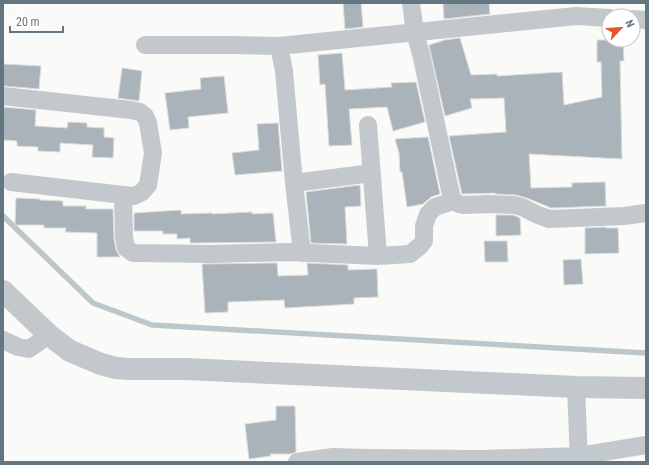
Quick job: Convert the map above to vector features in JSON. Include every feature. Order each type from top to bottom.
[{"type":"street","points":[[411,3],[415,32],[453,201]]},
{"type":"street","points":[[145,46],[280,46],[415,32],[577,10],[601,16]]},
{"type":"street","points":[[280,46],[284,71],[302,253]]},
{"type":"street","points":[[3,96],[140,112],[145,116],[148,123],[152,153],[148,185],[142,192],[134,196],[11,182]]},
{"type":"street","points":[[368,125],[378,256]]},
{"type":"street","points":[[294,182],[372,174]]},
{"type":"street","points":[[123,195],[124,237],[126,248],[132,253],[214,254],[288,252],[378,256],[410,254],[424,241],[424,226],[428,214],[435,207],[453,201],[464,205],[514,205],[549,219],[624,216],[646,213]]},
{"type":"street","points":[[3,291],[49,336],[70,351],[101,364],[116,368],[186,369],[576,387],[646,388]]},
{"type":"street","points":[[3,340],[18,347],[29,349],[49,336]]},
{"type":"street","points":[[576,387],[578,459]]},
{"type":"street","points":[[297,462],[333,457],[578,459],[646,445]]},
{"type":"building","points":[[343,3],[361,3],[363,27],[345,29]]},
{"type":"building","points":[[443,3],[489,3],[490,14],[444,19]]},
{"type":"building","points":[[460,38],[471,75],[497,74],[497,76],[562,72],[564,105],[602,97],[601,62],[597,62],[597,40],[601,40],[601,48],[623,48],[624,61],[620,61],[622,159],[529,154],[531,188],[572,187],[572,183],[605,182],[606,206],[551,208],[516,195],[495,193],[462,194],[449,136],[506,132],[504,98],[470,99],[472,108],[445,116],[429,45],[445,40]]},
{"type":"building","points":[[342,53],[345,90],[392,87],[391,83],[416,82],[425,122],[393,131],[387,107],[349,109],[352,145],[329,146],[325,84],[320,85],[318,55]]},
{"type":"building","points":[[3,64],[41,66],[39,89],[3,86]]},
{"type":"building","points":[[122,68],[142,71],[139,101],[118,98]]},
{"type":"building","points":[[224,76],[228,113],[188,117],[189,128],[170,130],[165,93],[201,89],[200,78]]},
{"type":"building","points":[[3,107],[36,110],[35,126],[67,128],[68,122],[87,123],[87,127],[104,128],[104,137],[114,138],[113,158],[92,157],[93,145],[60,143],[60,152],[38,151],[38,147],[17,146],[17,141],[3,140]]},
{"type":"building","points":[[278,123],[282,171],[235,175],[232,153],[259,150],[257,124]]},
{"type":"building","points":[[428,137],[440,194],[431,197],[423,204],[407,207],[402,172],[400,172],[399,153],[395,139]]},
{"type":"building","points":[[360,185],[361,206],[345,207],[347,244],[311,243],[306,192]]},
{"type":"building","points":[[16,198],[63,201],[63,206],[86,206],[86,209],[113,209],[114,239],[116,250],[120,257],[97,257],[97,233],[65,232],[66,228],[44,228],[44,225],[15,225]]},
{"type":"building","points":[[181,210],[181,214],[252,212],[252,214],[273,213],[276,242],[190,243],[190,238],[177,239],[177,234],[163,234],[163,231],[134,231],[134,213]]},
{"type":"building","points":[[496,215],[513,215],[520,218],[521,235],[496,236]]},
{"type":"building","points":[[585,228],[618,228],[619,253],[585,254]]},
{"type":"building","points":[[484,241],[507,241],[508,262],[485,262]]},
{"type":"building","points":[[581,259],[583,284],[564,285],[563,260]]},
{"type":"building","points":[[277,263],[278,276],[308,275],[307,263],[348,265],[348,270],[377,269],[378,297],[354,298],[354,304],[285,308],[284,300],[228,302],[228,312],[205,313],[202,264]]},
{"type":"building","points":[[276,406],[295,406],[296,452],[291,454],[270,454],[271,456],[249,459],[245,424],[276,420]]},
{"type":"waterway","points":[[3,216],[93,303],[152,325],[646,353]]}]
